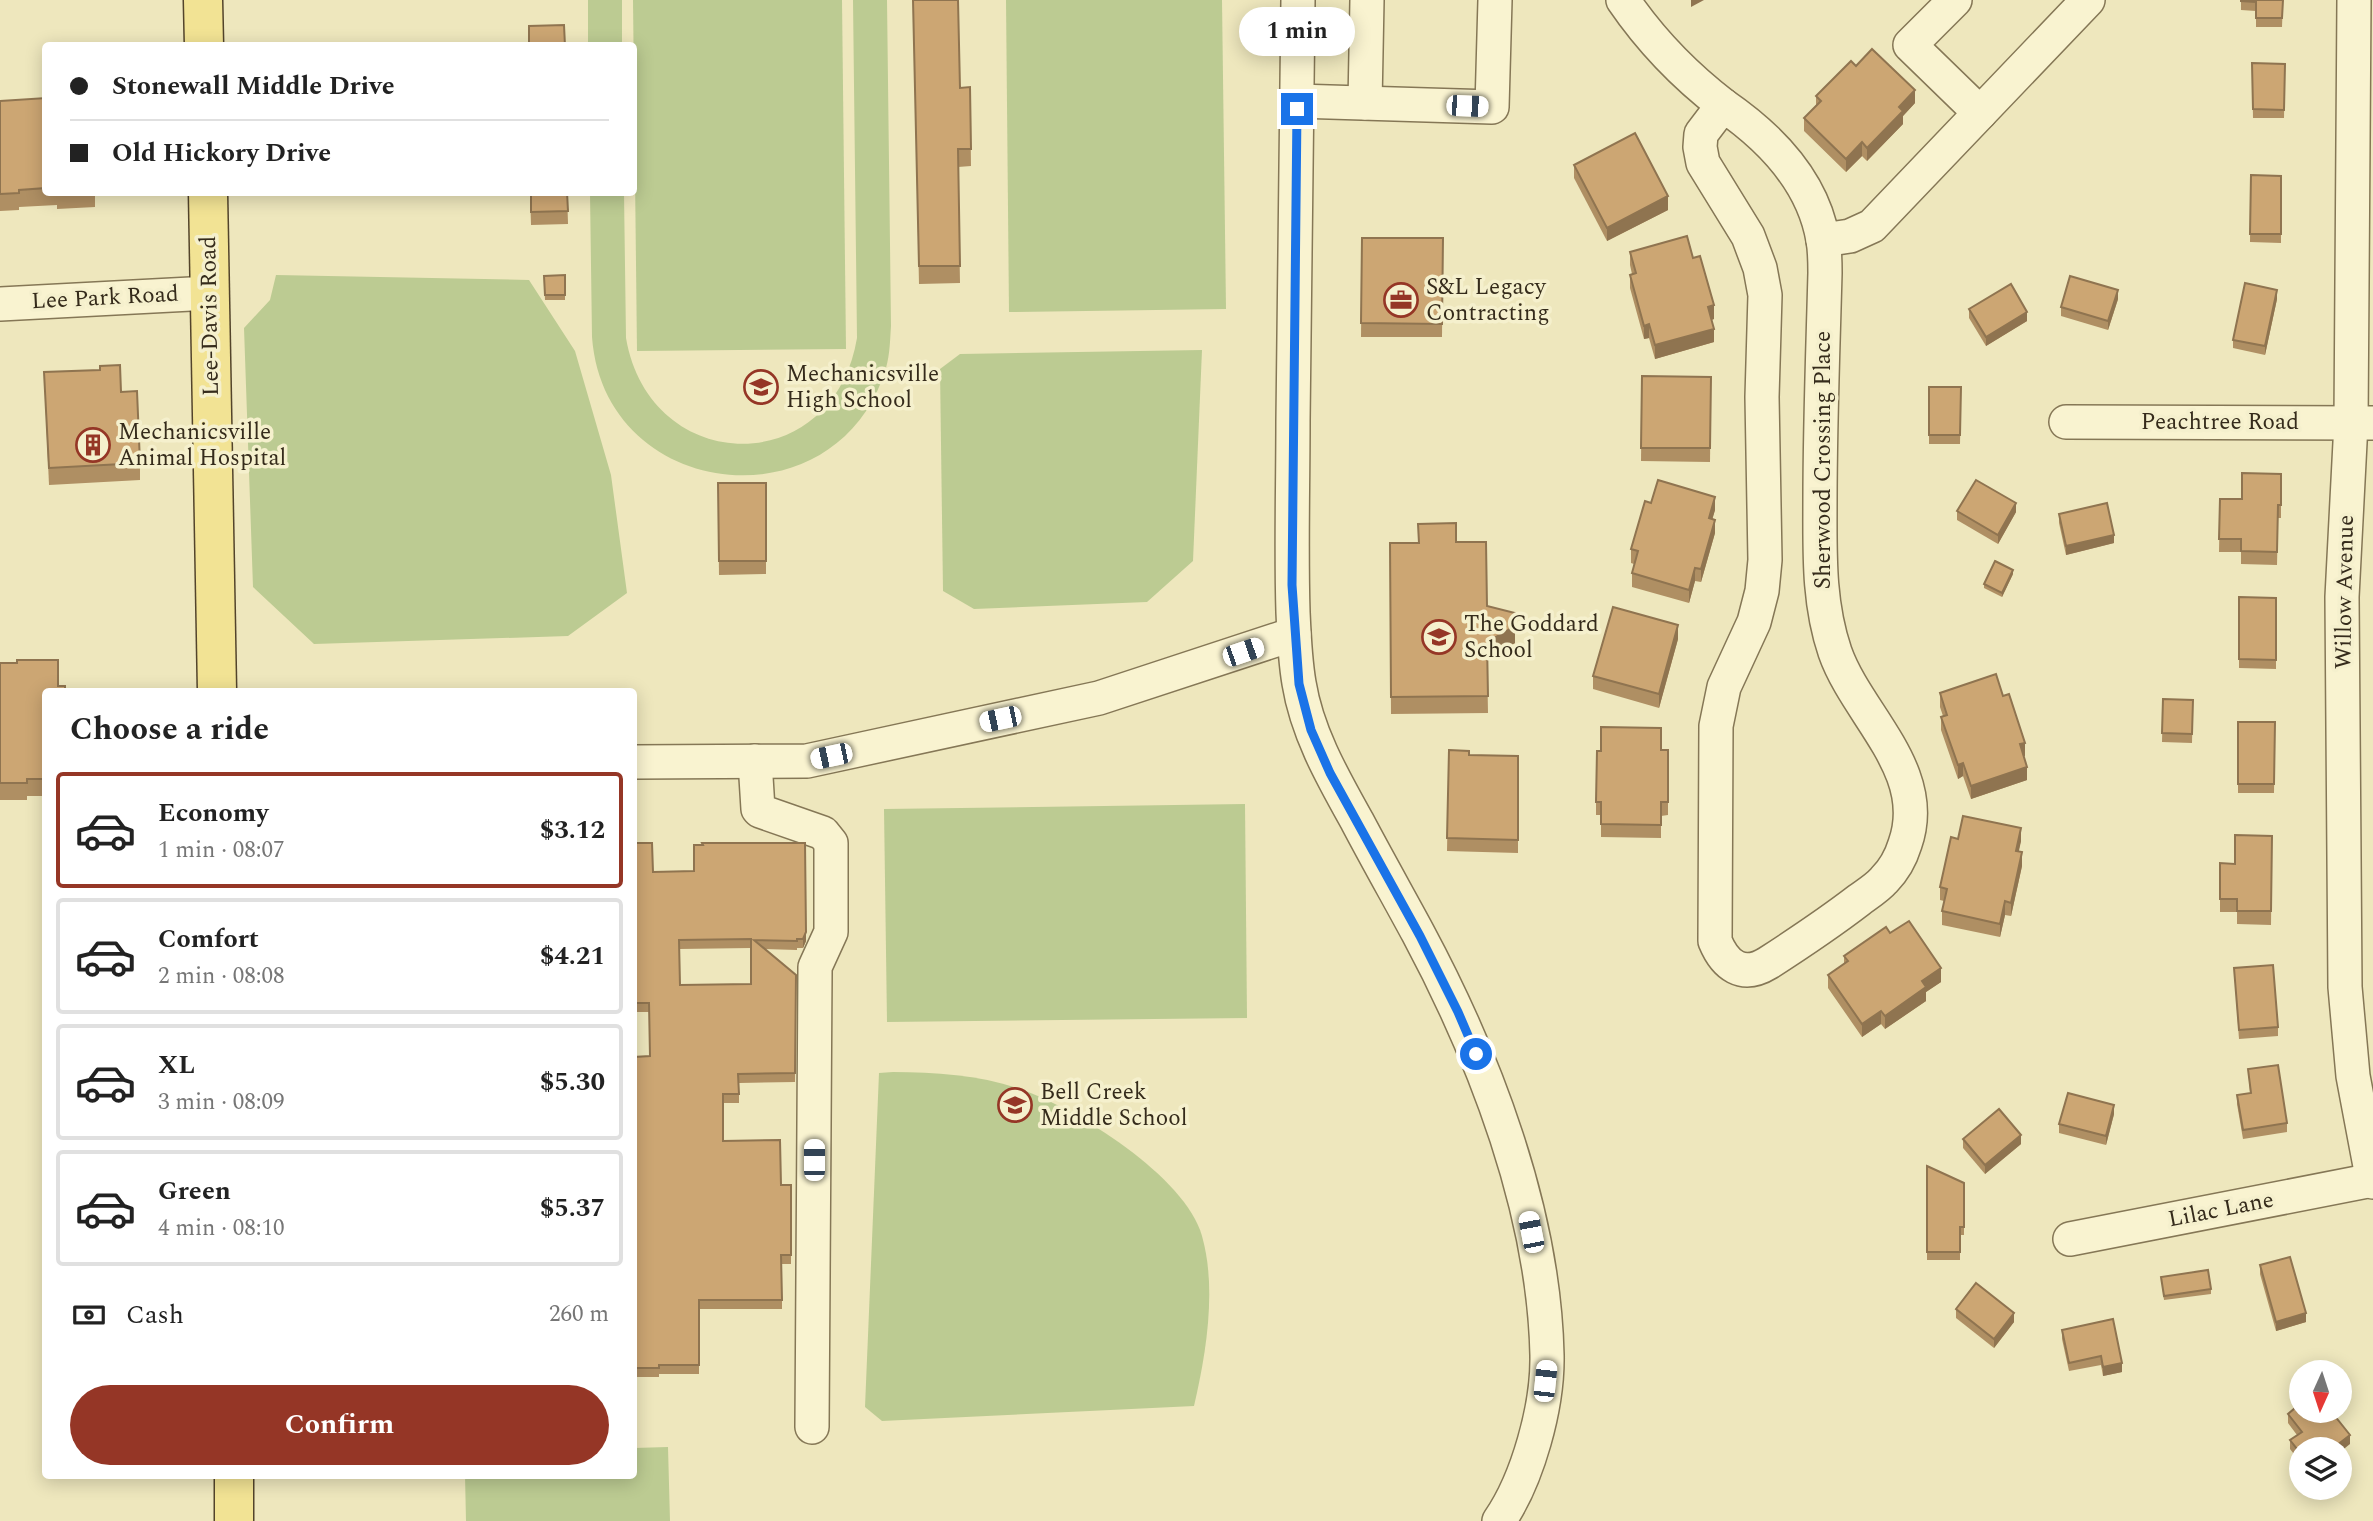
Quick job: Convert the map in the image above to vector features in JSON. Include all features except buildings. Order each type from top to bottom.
[{"type":"main road","points":[[203,0],[204,42]]},
{"type":"main road","name":"Lee-Davis Road","points":[[208,196],[217,688]]},
{"type":"main road","points":[[234,1479],[234,1521]]},
{"type":"street","points":[[1298,0],[1292,499],[1294,634],[1299,684],[1311,730],[1330,773],[1420,936],[1458,1012],[1485,1076],[1527,1213],[1544,1314],[1547,1359],[1542,1404],[1532,1443],[1507,1510],[1499,1521]]},
{"type":"street","points":[[1365,103],[1367,0]]},
{"type":"street","points":[[1297,101],[1492,107],[1495,0]]},
{"type":"street","name":"Sherwood Crossing Place","points":[[1623,0],[1639,24],[1671,60],[1699,87],[1752,124],[1777,149],[1792,168],[1815,209],[1823,240],[1825,273],[1820,474],[1820,580],[1825,618],[1836,654],[1904,777],[1910,800],[1906,843],[1896,865],[1884,880],[1825,926],[1760,968],[1744,970],[1732,966],[1721,956],[1716,941],[1716,726],[1724,687],[1754,622],[1762,591],[1765,560],[1762,397],[1765,295],[1760,268],[1748,236],[1703,163],[1701,134],[1724,105]]},
{"type":"street","points":[[1955,0],[1910,45],[1980,113]]},
{"type":"street","points":[[1823,240],[1850,236],[1872,226],[2088,0]]},
{"type":"street","name":"Willow Avenue","points":[[2354,0],[2362,423],[2342,597],[2345,987],[2353,1076],[2373,1181]]},
{"type":"street","name":"Lee Park Road","points":[[0,304],[210,293]]},
{"type":"street","name":"Peachtree Road","points":[[2066,422],[2362,423]]},
{"type":"street","points":[[637,762],[807,761],[1099,698],[1294,634]]},
{"type":"street","points":[[755,761],[760,811],[823,833],[831,843],[831,932],[815,967],[812,1427]]},
{"type":"street","name":"Lilac Lane","points":[[2070,1240],[2373,1181]]},
{"type":"green space","points":[[588,0],[622,0],[622,42],[588,42]]},
{"type":"green space","points":[[633,0],[842,0],[846,349],[637,351],[637,42],[633,42]]},
{"type":"green space","points":[[853,0],[887,0],[891,326],[889,352],[886,368],[860,419],[822,454],[775,472],[726,474],[678,462],[636,434],[606,392],[592,337],[590,196],[624,196],[626,338],[642,384],[669,417],[703,437],[742,444],[780,437],[814,418],[841,385],[857,338]]},
{"type":"green space","points":[[1006,0],[1222,0],[1226,309],[1009,312]]},
{"type":"green space","points":[[276,275],[529,280],[575,351],[611,475],[627,593],[568,636],[314,644],[253,587],[244,328],[270,300]]},
{"type":"green space","points":[[1202,350],[1193,561],[1147,602],[974,609],[943,591],[940,369],[960,354]]},
{"type":"green space","points":[[1245,804],[1247,1018],[887,1022],[884,809]]},
{"type":"green space","points":[[879,1073],[973,1077],[1020,1089],[1098,1128],[1152,1168],[1174,1191],[1192,1213],[1202,1236],[1209,1278],[1206,1343],[1194,1406],[882,1421],[865,1407]]},
{"type":"green space","points":[[668,1447],[670,1521],[466,1521],[465,1479],[637,1479],[637,1448]]},
{"type":"place","name":"S&L Legacy Contracting","points":[[1401,300]]},
{"type":"place","name":"Mechanicsville High School","points":[[761,387]]},
{"type":"place","name":"Mechanicsville Animal Hospital","points":[[93,445]]},
{"type":"place","name":"The Goddard School","points":[[1439,637]]},
{"type":"place","name":"Bell Creek Middle School","points":[[1015,1105]]},
{"type":"route","points":[[1297,109],[1292,585],[1299,684],[1311,730],[1330,773],[1420,936],[1476,1054]]}]
